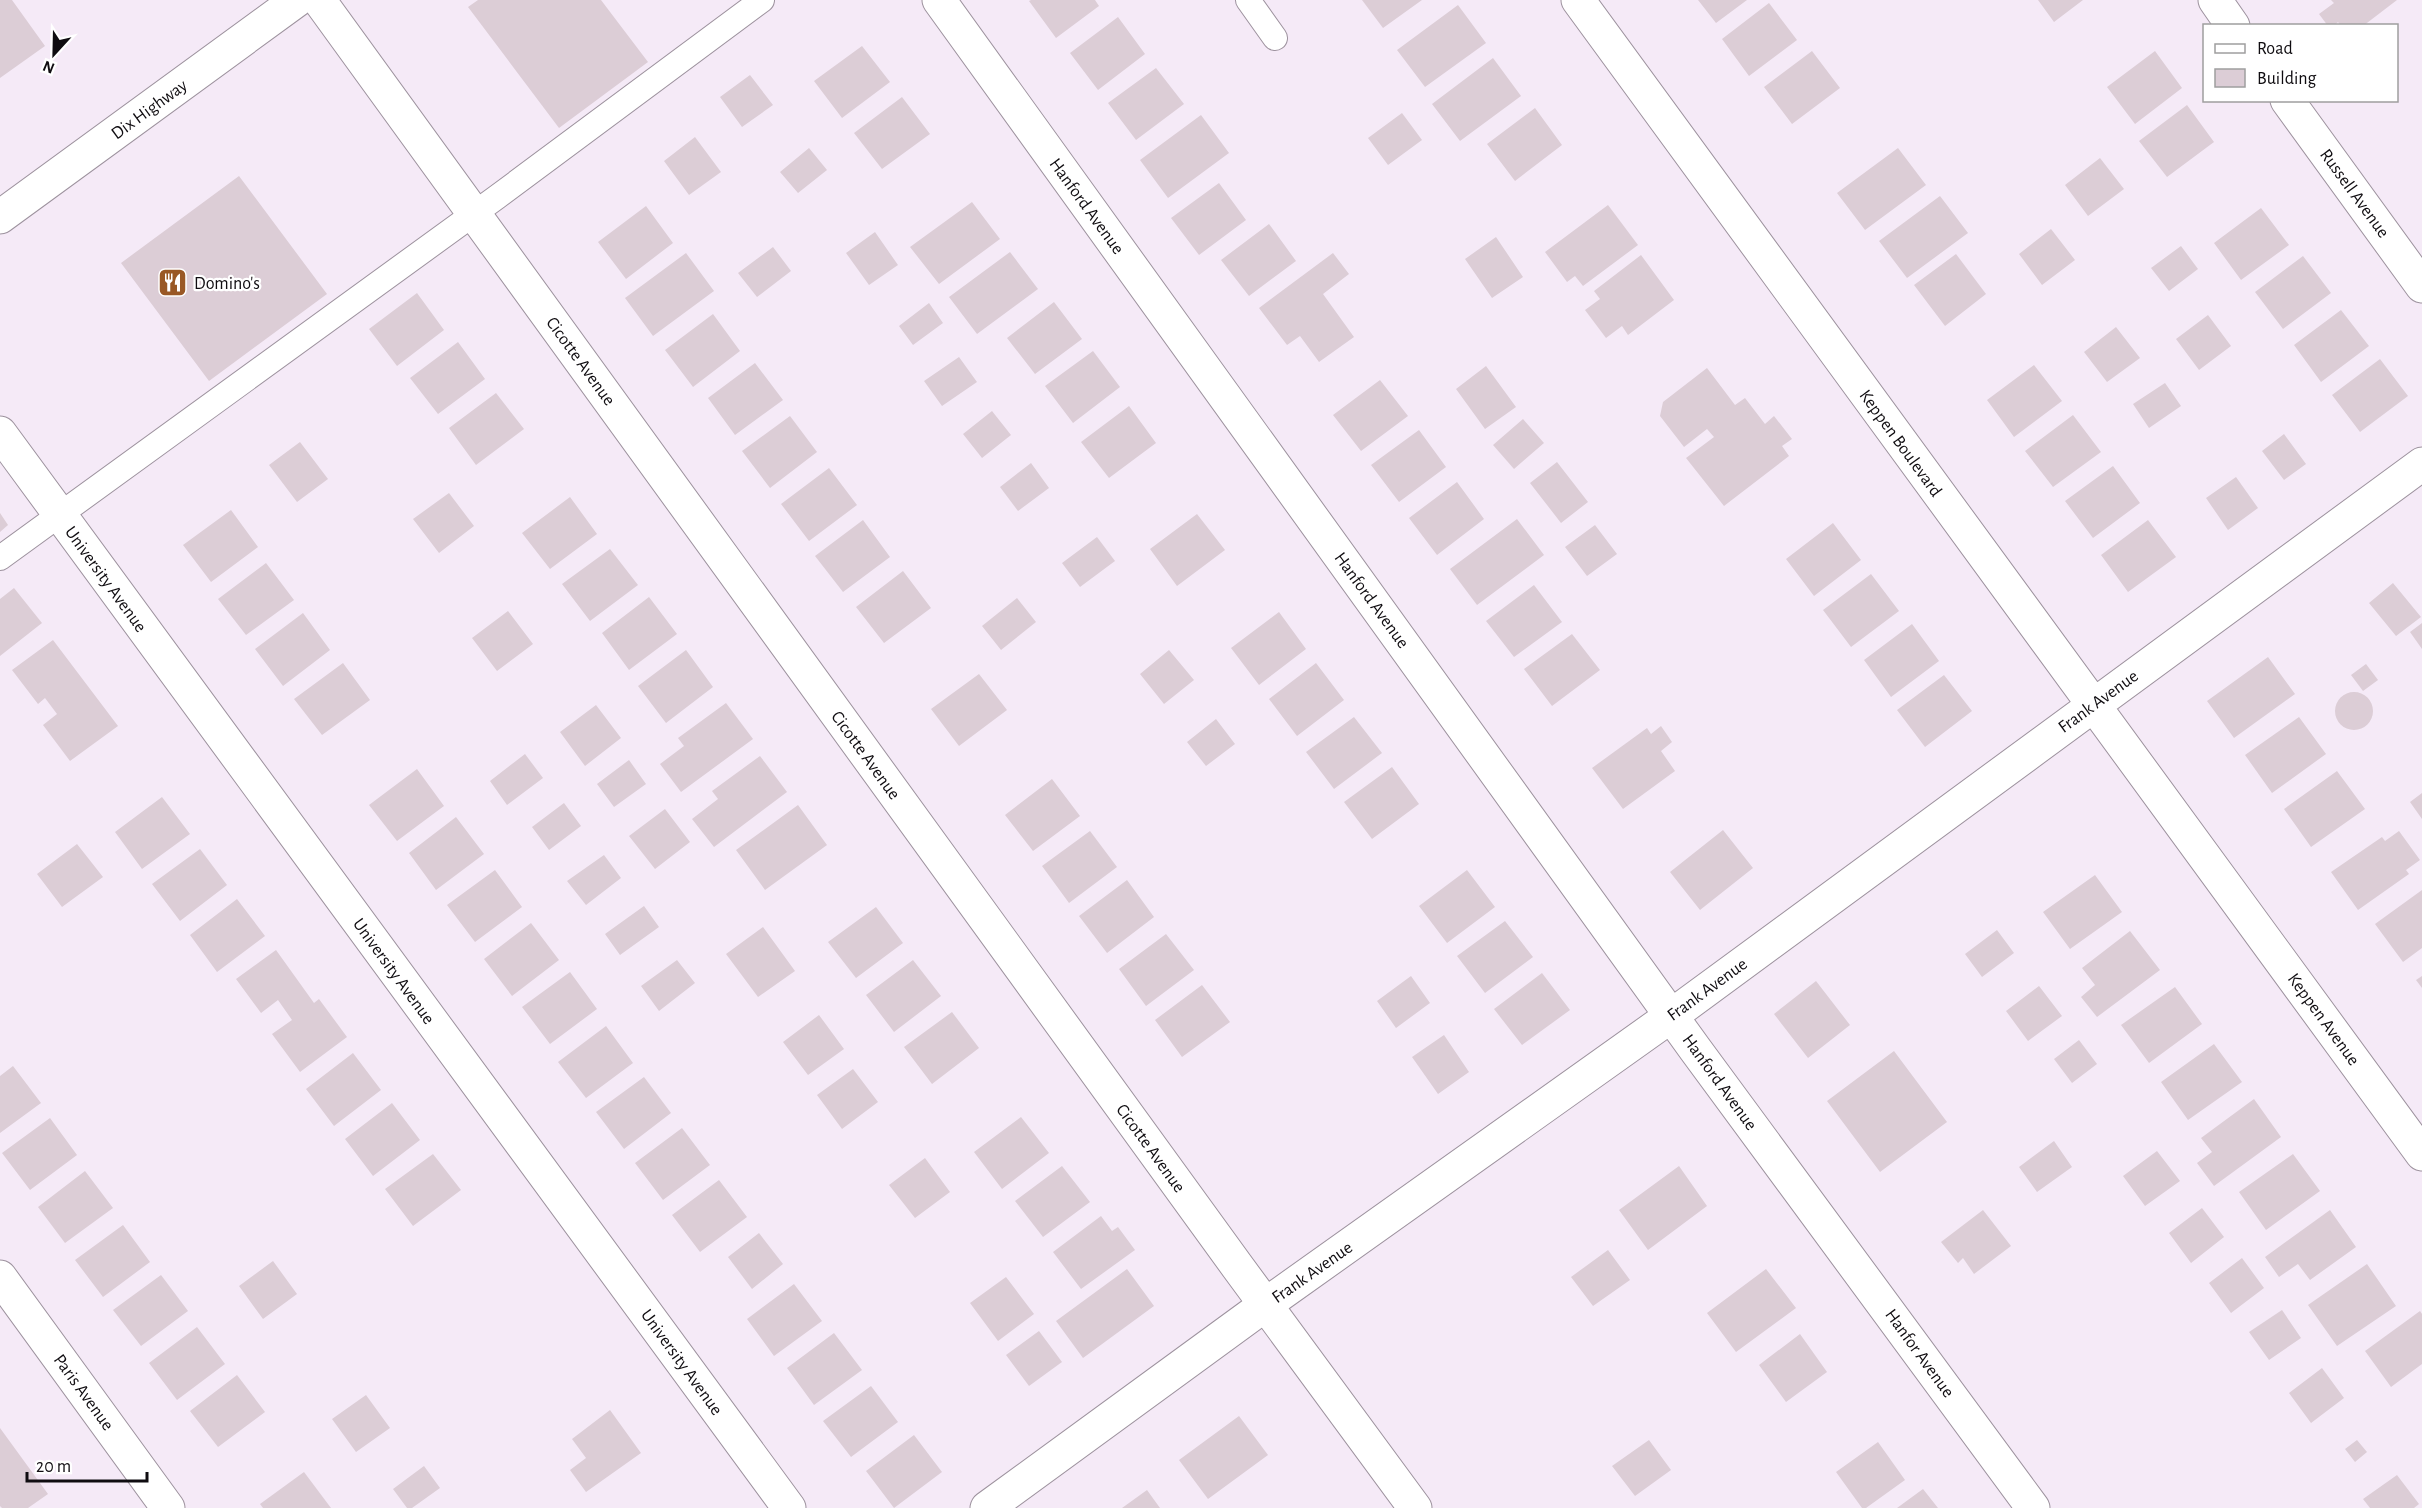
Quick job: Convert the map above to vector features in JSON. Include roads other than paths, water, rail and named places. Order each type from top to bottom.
[{"type":"street","name":"Dix Highway","points":[[0,217],[297,0]]},
{"type":"street","name":"Cicotte Avenue","points":[[319,0],[1265,1305],[1415,1508]]},
{"type":"street","name":"Hanford Avenue","points":[[939,0],[1671,1016],[1807,1199]]},
{"type":"street","name":"Keppen Boulevard","points":[[1578,0],[2092,705],[2226,884]]},
{"type":"street","points":[[2215,0],[2232,24]]},
{"type":"street","name":"Russell Avenue","points":[[2289,102],[2422,286]]},
{"type":"street","name":"University Avenue","points":[[0,433],[789,1508]]},
{"type":"street","name":"Frank Avenue","points":[[987,1508],[1265,1305],[1671,1016],[2422,464]]},
{"type":"street","name":"Keppen Avenue","points":[[2226,884],[2422,1154]]},
{"type":"street","name":"Hanfor Avenue","points":[[1807,1199],[2033,1508]]},
{"type":"street","name":"Paris Avenue","points":[[0,1277],[168,1508]]},
{"type":"lane","points":[[0,558],[762,0]]},
{"type":"lane","points":[[1248,0],[1275,38]]},
{"type":"place","name":"Domino's","points":[[173,283]]}]
